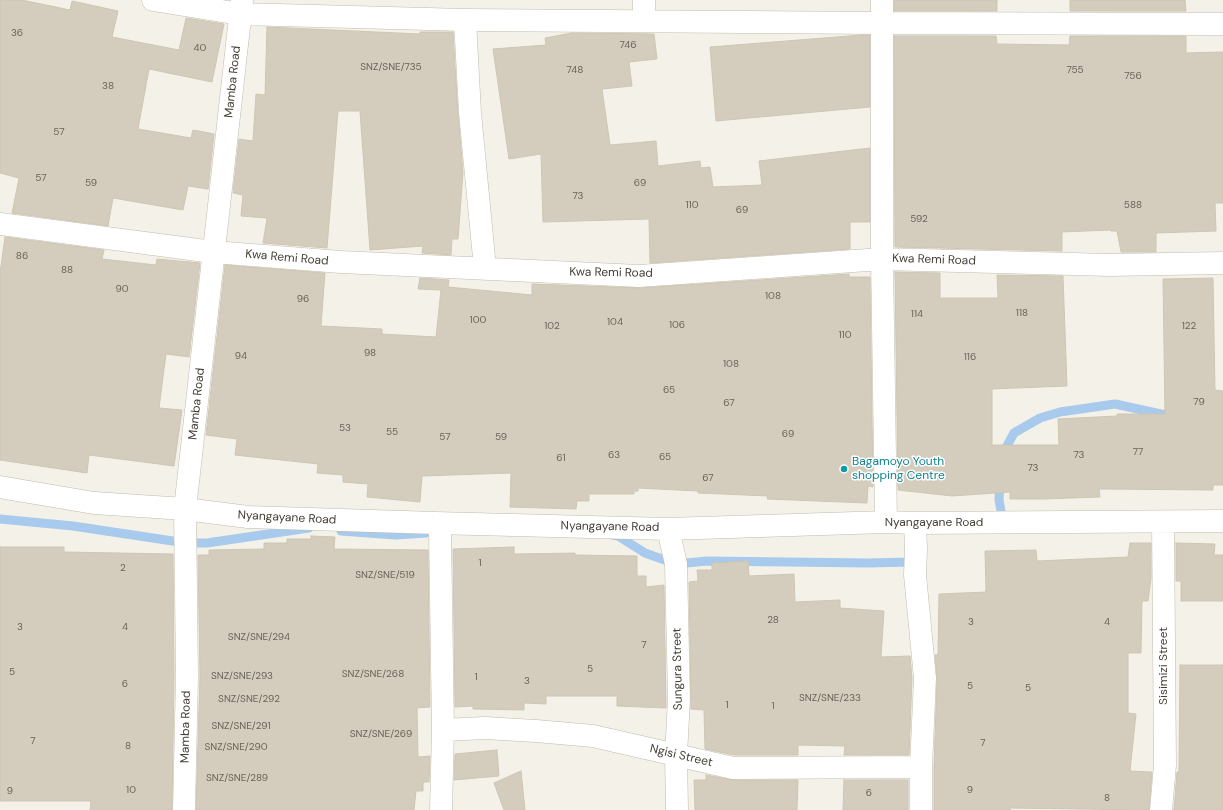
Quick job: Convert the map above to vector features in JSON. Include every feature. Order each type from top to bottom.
[{"type":"street","points":[[153,0],[241,7],[465,20],[644,10],[882,23],[1223,24]]},
{"type":"street","points":[[882,0],[882,259],[886,522]]},
{"type":"street","name":"Mamba Road","points":[[184,810],[187,676],[185,509],[241,7]]},
{"type":"street","points":[[465,20],[470,120],[485,268]]},
{"type":"street","name":"Kwa Remi Road","points":[[0,224],[213,252],[402,266],[485,268],[639,276],[882,259],[1110,265],[1223,264]]},
{"type":"street","name":"Nyangayane Road","points":[[0,487],[94,503],[185,509],[248,517],[435,523],[668,529],[886,522],[1223,521]]},
{"type":"street","name":"Sisimizi Street","points":[[1161,810],[1165,765],[1163,522]]},
{"type":"street","points":[[435,523],[440,532],[443,730],[441,810]]},
{"type":"street","points":[[915,523],[915,575],[925,678],[921,767],[921,810]]},
{"type":"street","name":"Sungura Street","points":[[668,529],[676,564],[679,699],[676,755],[677,810]]},
{"type":"street","name":"Ngisi Street","points":[[443,730],[492,729],[593,736],[733,768],[921,767]]},
{"type":"building","points":[[0,0],[22,0],[70,10],[72,1],[118,11],[112,37],[179,50],[186,18],[224,24],[212,82],[149,69],[138,129],[191,138],[193,130],[214,134],[208,189],[188,186],[183,210],[113,198],[108,226],[12,213],[19,178],[0,173]]},
{"type":"building","points":[[894,0],[997,0],[997,11],[894,11]]},
{"type":"building","points":[[1070,0],[1185,0],[1186,11],[1070,11]]},
{"type":"building","points":[[267,27],[420,34],[420,32],[453,32],[463,172],[458,239],[452,239],[451,255],[422,253],[423,246],[370,250],[360,111],[338,111],[327,248],[263,243],[267,218],[241,216],[243,195],[233,193],[239,139],[253,141],[256,94],[265,95]]},
{"type":"building","points":[[572,33],[654,34],[657,59],[629,62],[632,86],[602,89],[610,145],[656,141],[658,166],[700,161],[701,168],[710,167],[713,187],[762,185],[759,161],[870,148],[870,222],[850,222],[850,249],[650,263],[649,219],[543,222],[541,154],[509,159],[493,49],[546,45],[545,38]]},
{"type":"building","points":[[870,35],[870,107],[716,121],[710,47]]},
{"type":"building","points":[[894,36],[996,36],[997,44],[1069,45],[1070,36],[1186,36],[1186,53],[1223,52],[1223,203],[1215,203],[1216,231],[1156,233],[1156,252],[1121,252],[1117,231],[1111,230],[1062,232],[1062,251],[895,247]]},
{"type":"building","points":[[5,237],[104,250],[102,259],[156,265],[157,259],[200,263],[189,357],[166,354],[159,408],[182,410],[174,466],[89,455],[87,473],[0,460],[0,273]]},
{"type":"building","points":[[225,265],[325,273],[321,326],[382,329],[382,334],[436,337],[441,290],[418,289],[420,278],[449,280],[448,287],[532,295],[532,284],[640,288],[849,274],[849,277],[870,277],[873,487],[868,486],[867,503],[767,499],[768,496],[698,493],[698,491],[638,488],[638,491],[634,491],[634,494],[589,494],[589,501],[577,501],[576,509],[510,507],[511,473],[422,476],[420,502],[367,497],[368,484],[343,482],[343,475],[317,473],[318,464],[235,455],[237,439],[206,435]]},
{"type":"building","points":[[895,272],[940,273],[940,298],[998,298],[997,275],[1063,276],[1067,386],[992,389],[992,445],[1059,445],[1058,419],[1117,416],[1117,414],[1165,414],[1163,279],[1213,278],[1215,390],[1223,391],[1223,485],[1213,485],[1213,490],[1099,489],[1100,497],[1044,499],[1010,499],[1010,492],[952,496],[898,490]]},
{"type":"building","points":[[311,536],[335,537],[334,549],[428,550],[430,707],[417,708],[418,757],[430,756],[429,782],[423,782],[423,791],[416,791],[414,810],[196,810],[200,676],[198,555],[209,555],[209,550],[264,549],[264,543],[287,543],[287,539],[311,539]]},
{"type":"building","points":[[1130,543],[1151,543],[1151,579],[1148,601],[1142,601],[1141,653],[1128,653],[1128,713],[1136,714],[1130,771],[1152,772],[1149,810],[1010,808],[1010,810],[934,810],[937,679],[935,655],[938,655],[939,594],[986,592],[985,551],[1036,550],[1037,561],[1128,557]]},
{"type":"building","points":[[1176,543],[1215,544],[1214,555],[1223,555],[1223,601],[1181,601],[1181,581],[1176,581]]},
{"type":"building","points":[[0,547],[64,547],[64,552],[173,554],[174,676],[172,810],[90,810],[91,801],[0,801]]},
{"type":"building","points":[[514,547],[514,554],[575,553],[575,555],[637,556],[637,576],[646,576],[646,587],[664,585],[666,708],[617,706],[617,696],[546,696],[546,704],[524,703],[524,710],[473,709],[473,706],[455,707],[453,549]]},
{"type":"building","points":[[748,561],[749,576],[794,574],[795,602],[840,600],[840,608],[884,611],[881,657],[910,656],[912,678],[909,755],[844,755],[845,746],[798,745],[798,755],[734,755],[705,749],[704,710],[691,709],[689,582],[698,581],[697,570],[712,570],[712,563]]},
{"type":"building","points":[[1180,665],[1223,665],[1223,810],[1174,810],[1177,772],[1179,772]]},
{"type":"building","points":[[497,750],[499,776],[454,780],[455,754]]},
{"type":"building","points":[[521,771],[525,810],[504,810],[494,783]]},
{"type":"building","points":[[706,775],[733,780],[798,780],[797,810],[695,810],[694,780],[706,780]]},
{"type":"building","points":[[844,780],[908,780],[908,810],[843,810]]},
{"type":"waterway","points":[[1002,455],[1014,433],[1040,418],[1060,412],[1115,404],[1171,415]]},
{"type":"waterway","points":[[1000,482],[999,500],[1003,522]]},
{"type":"waterway","points":[[0,519],[73,526],[186,543],[207,543],[309,528]]},
{"type":"waterway","points":[[341,531],[395,535],[426,533]]},
{"type":"waterway","points":[[612,535],[618,536],[645,553],[676,564],[707,561],[868,563],[911,562],[914,558]]},
{"type":"place","name":"Bagamoyo Youth shopping Centre","points":[[844,469]]}]
